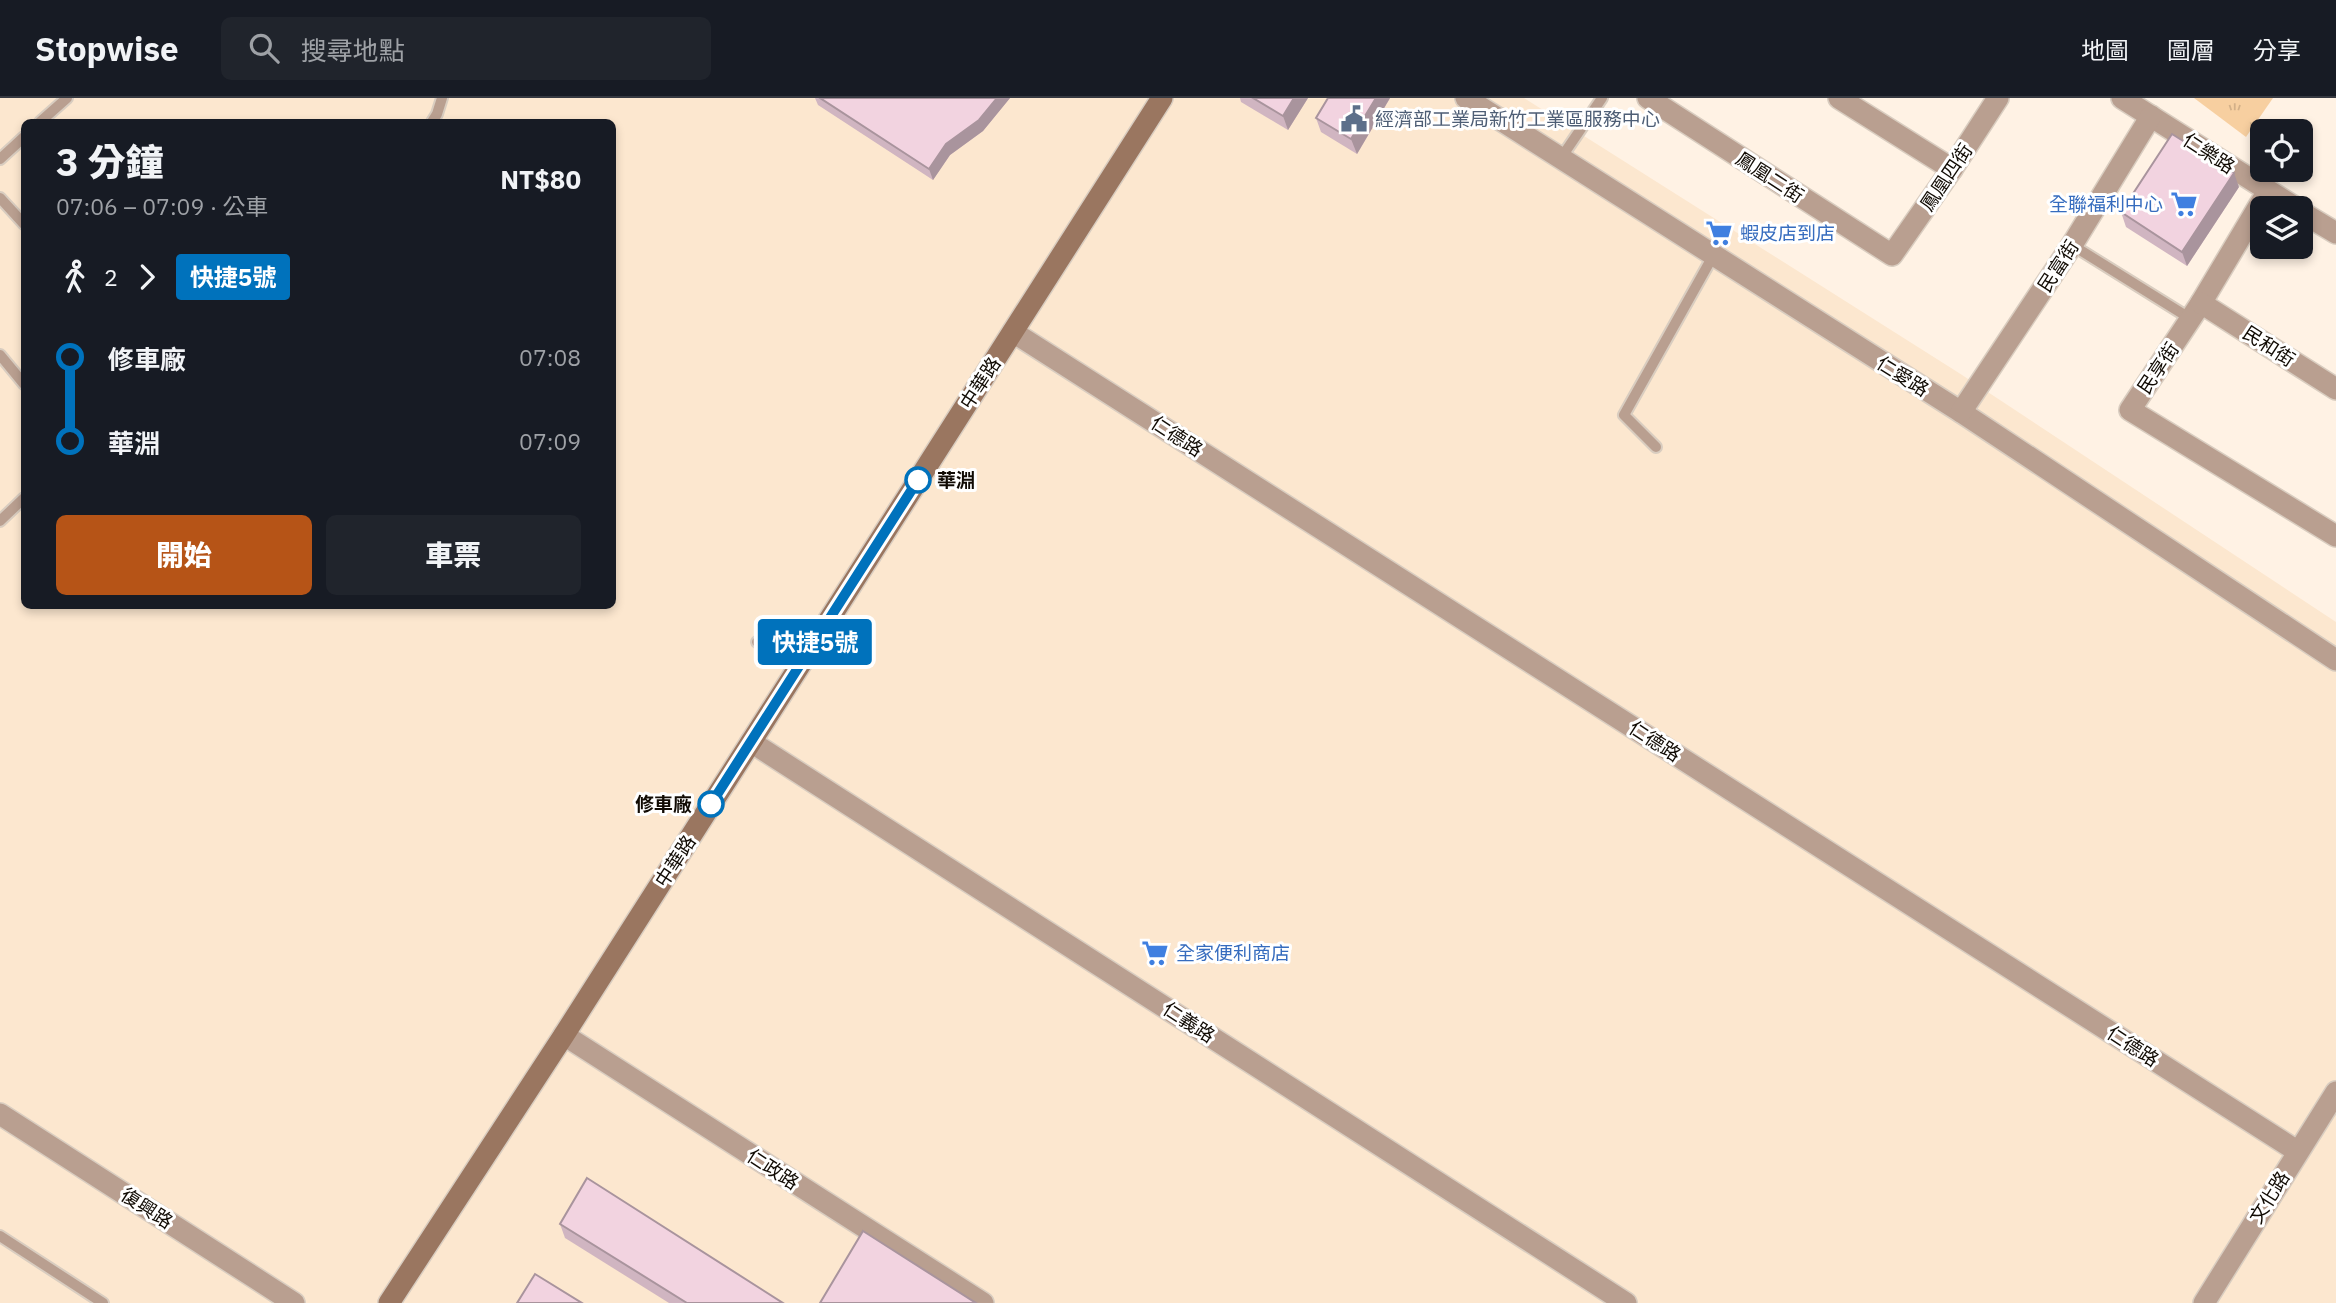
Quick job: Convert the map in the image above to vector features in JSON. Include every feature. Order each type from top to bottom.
[{"type":"street","name":"中華路","points":[[389,1303],[564,1035],[1161,98]]},
{"type":"street","name":"仁愛路","points":[[1466,98],[1961,412],[2336,660]]},
{"type":"street","name":"鳳凰二街","points":[[1648,98],[1892,255]]},
{"type":"street","points":[[1839,98],[1952,169]]},
{"type":"street","name":"鳳凰四街","points":[[1892,255],[1998,98]]},
{"type":"street","name":"仁樂路","points":[[2122,98],[2276,196]]},
{"type":"street","name":"民富街","points":[[1961,412],[2072,245],[2151,116]]},
{"type":"street","name":"民享街","points":[[2268,191],[2196,311],[2130,410],[2336,536]]},
{"type":"street","points":[[2313,219],[2336,233]]},
{"type":"street","name":"民和街","points":[[2196,311],[2336,389]]},
{"type":"street","name":"仁德路","points":[[1013,332],[2297,1151]]},
{"type":"street","name":"仁義路","points":[[751,742],[1626,1303]]},
{"type":"street","name":"仁政路","points":[[564,1035],[983,1303]]},
{"type":"street","name":"文化路","points":[[2204,1303],[2336,1092]]},
{"type":"street","name":"復興路","points":[[0,1114],[295,1303]]},
{"type":"lane","points":[[43,119],[67,98]]},
{"type":"lane","points":[[434,119],[442,98]]},
{"type":"lane","points":[[1561,158],[1602,98]]},
{"type":"lane","points":[[0,159],[21,140]]},
{"type":"lane","points":[[0,198],[21,221]]},
{"type":"lane","points":[[2072,245],[2196,311]]},
{"type":"lane","points":[[1656,447],[1623,415],[1713,256]]},
{"type":"lane","points":[[0,355],[21,380]]},
{"type":"lane","points":[[0,521],[21,501]]},
{"type":"lane","points":[[757,642],[797,670]]},
{"type":"lane","points":[[0,1236],[103,1303]]},
{"type":"shaded area","points":[[0,98],[1524,98],[1959,373],[2336,622],[2336,1303],[0,1303]]},
{"type":"green space","points":[[2194,98],[2273,98],[2258,119],[2250,119],[2250,131],[2246,137]]},
{"type":"building","points":[[820,98],[997,98],[979,120],[946,144],[929,169]]},
{"type":"building","points":[[1253,98],[1294,98],[1283,116]]},
{"type":"building","points":[[1328,98],[1376,98],[1351,139],[1316,118]]},
{"type":"building","name":"全聯福利中心","points":[[2172,134],[2234,173],[2182,252],[2121,212]]},
{"type":"building","points":[[587,1178],[783,1303],[687,1303],[560,1224]]},
{"type":"building","points":[[863,1231],[976,1303],[820,1303]]},
{"type":"building","points":[[535,1274],[582,1303],[517,1303]]},
{"type":"bus line","name":"快捷5號","points":[[711,804],[918,480]]},
{"type":"place","name":"經濟部工業局新竹工業區服務中心","points":[[1354,119]]},
{"type":"place","name":"全聯福利中心","points":[[2184,204]]},
{"type":"place","name":"蝦皮店到店","points":[[1719,233]]},
{"type":"place","name":"華淵","points":[[918,480]]},
{"type":"place","name":"修車廠","points":[[711,804]]},
{"type":"place","name":"全家便利商店","points":[[1155,953]]}]
